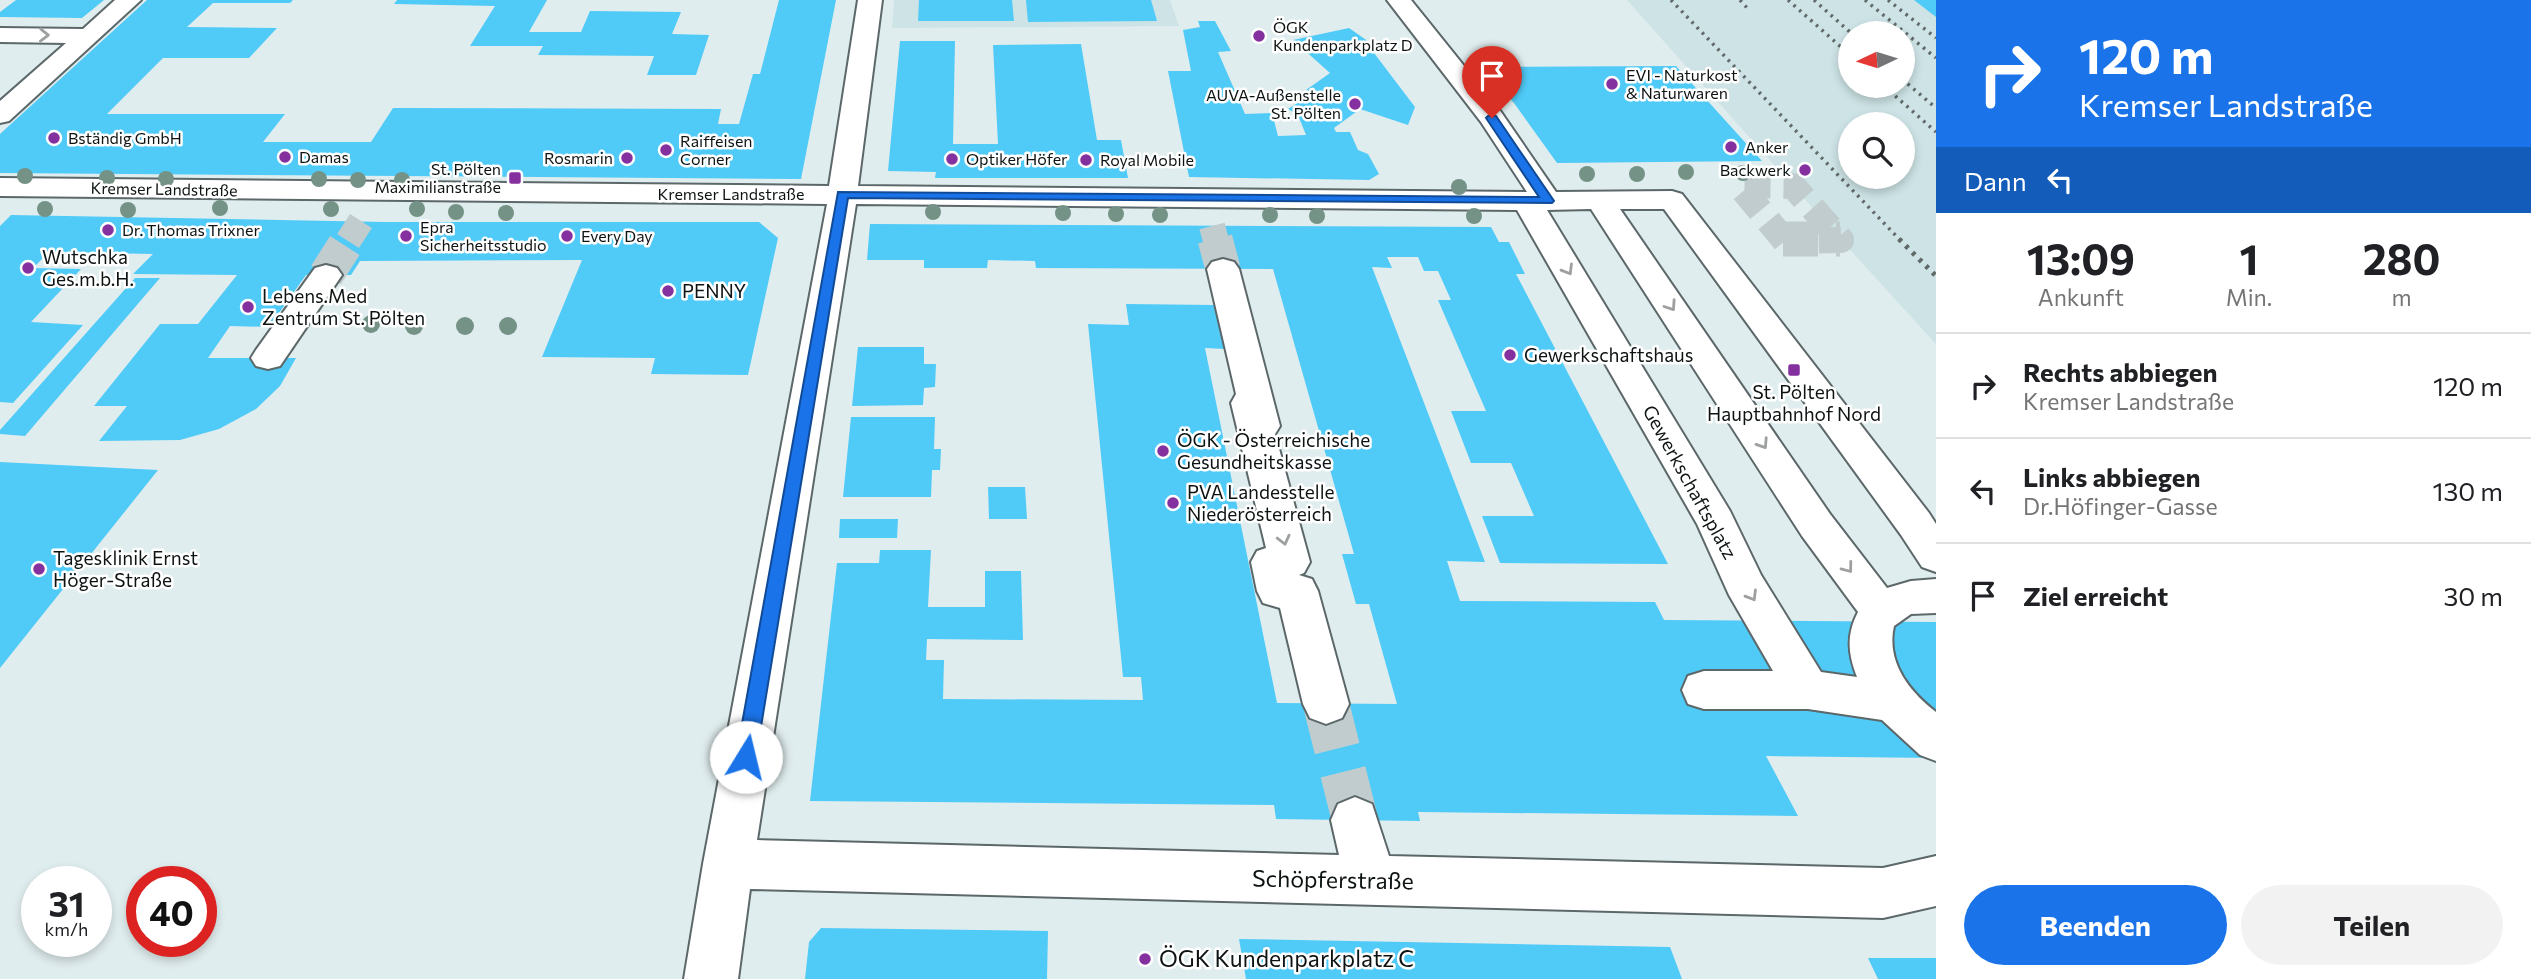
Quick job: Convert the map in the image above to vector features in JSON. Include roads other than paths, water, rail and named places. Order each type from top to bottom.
[{"type":"street","points":[[0,116],[130,0]]},
{"type":"street","points":[[711,979],[728,864],[842,195],[870,0]]},
{"type":"street","name":"Gewerkschaftsplatz","points":[[1399,0],[1492,118],[1710,510],[1744,583],[1808,690]]},
{"type":"street","points":[[0,35],[89,36]]},
{"type":"street","name":"Kremser Landstraße","points":[[0,187],[382,191],[531,184],[1209,212],[1537,201],[1672,200],[1915,524],[1936,556]]},
{"type":"street","points":[[361,221],[382,191]]},
{"type":"street","points":[[1600,201],[1816,525],[1880,610]]},
{"type":"street","points":[[1223,269],[1290,562],[1270,562],[1278,591],[1297,591],[1326,704]]},
{"type":"street","points":[[268,358],[326,275]]},
{"type":"street","points":[[1252,399],[1277,482]]},
{"type":"street","points":[[1936,596],[1914,595],[1880,610],[1868,634],[1872,666],[1894,702],[1936,740]]},
{"type":"street","points":[[1704,690],[1808,690],[1894,702]]},
{"type":"street","points":[[1355,820],[1370,881]]},
{"type":"street","name":"Schöpferstraße","points":[[728,864],[1883,893],[1936,881]]},
{"type":"tunnel","points":[[1783,239],[1739,185],[1793,186],[1841,240],[1793,241]]},
{"type":"tunnel","points":[[348,241],[361,221]]},
{"type":"tunnel","points":[[1212,226],[1216,241]]},
{"type":"tunnel","points":[[326,275],[349,239]]},
{"type":"tunnel","points":[[1215,239],[1223,269]]},
{"type":"tunnel","points":[[1783,239],[1840,239]]},
{"type":"tunnel","points":[[1326,704],[1355,820]]},
{"type":"railway","points":[[1671,0],[1901,241]]},
{"type":"railway","points":[[1740,0],[1749,10]]},
{"type":"railway","points":[[1788,0],[1838,44]]},
{"type":"railway","points":[[1814,0],[1838,21]]},
{"type":"railway","points":[[1865,0],[1936,58]]},
{"type":"railway","points":[[1888,0],[1936,38]]},
{"type":"railway","points":[[1915,90],[1936,108]]},
{"type":"railway","points":[[1898,98],[1936,132]]},
{"type":"railway","points":[[1901,241],[1936,276]]},
{"type":"place","name":"ÖGK Kundenparkplatz D","points":[[1259,36]]},
{"type":"place","name":"EVI - Naturkost & Naturwaren","points":[[1612,84]]},
{"type":"place","name":"AUVA-Außenstelle St. Pölten","points":[[1355,104]]},
{"type":"place","name":"Bständig GmbH","points":[[54,138]]},
{"type":"place","name":"Anker","points":[[1731,147]]},
{"type":"place","name":"Raiffeisen Corner","points":[[666,150]]},
{"type":"place","name":"Damas","points":[[285,157]]},
{"type":"place","name":"Rosmarin","points":[[627,158]]},
{"type":"place","name":"Optiker Höfer","points":[[952,159]]},
{"type":"place","name":"Royal Mobile","points":[[1086,160]]},
{"type":"place","name":"Backwerk","points":[[1805,170]]},
{"type":"place","name":"St. Pölten Maximilianstraße","points":[[515,178]]},
{"type":"place","name":"Dr. Thomas Trixner","points":[[108,230]]},
{"type":"place","name":"Epra Sicherheitsstudio","points":[[406,236]]},
{"type":"place","name":"Every Day","points":[[567,236]]},
{"type":"place","name":"Wutschka Ges.m.b.H.","points":[[28,268]]},
{"type":"place","name":"PENNY","points":[[668,291]]},
{"type":"place","name":"Lebens.Med Zentrum St. Pölten","points":[[248,307]]},
{"type":"place","name":"Gewerkschaftshaus","points":[[1510,355]]},
{"type":"place","name":"St. Pölten Hauptbahnhof Nord","points":[[1794,370]]},
{"type":"place","name":"ÖGK - Österreichische Gesundheitskasse","points":[[1163,451]]},
{"type":"place","name":"PVA Landesstelle Niederösterreich","points":[[1173,503]]},
{"type":"place","name":"Tagesklinik Ernst Höger-Straße","points":[[39,569]]},
{"type":"place","name":"ÖGK Kundenparkplatz C","points":[[1145,959]]}]
